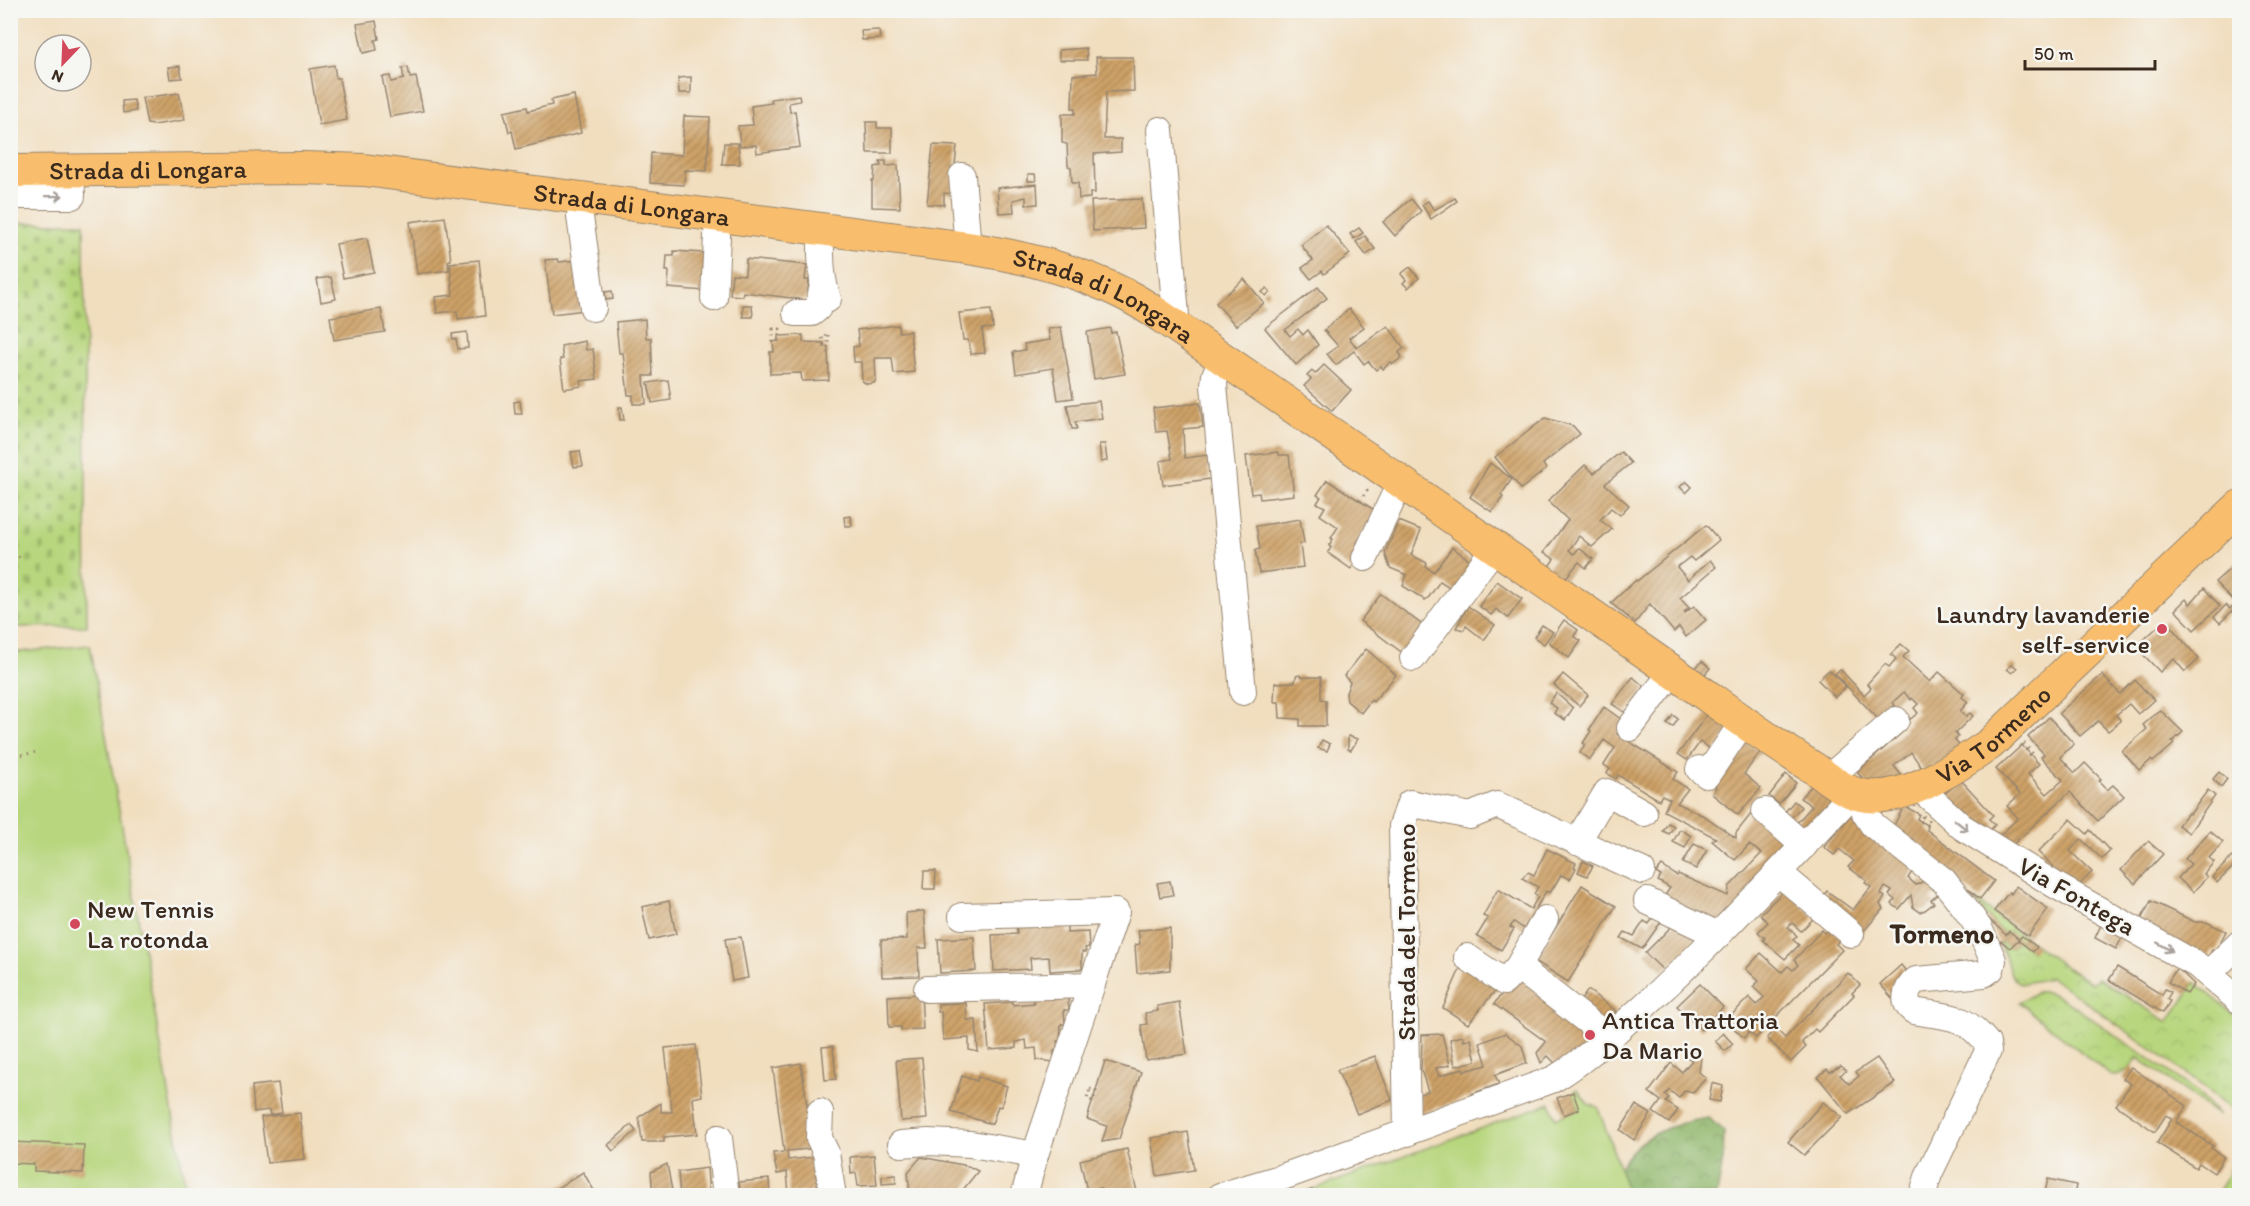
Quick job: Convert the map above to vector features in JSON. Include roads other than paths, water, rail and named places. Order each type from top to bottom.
[{"type":"main road","name":"Strada di Longara","points":[[10,171],[293,168],[364,170],[968,248],[1026,258],[1077,273],[1128,295],[1177,327],[1743,722],[1828,778],[1860,795]]},
{"type":"main road","name":"Via Tormeno","points":[[1860,795],[1887,796],[1920,785],[1953,769],[1990,744],[2240,506]]},
{"type":"street","points":[[1160,130],[1177,327]]},
{"type":"street","points":[[10,196],[72,196],[71,170]]},
{"type":"street","points":[[963,176],[968,248]]},
{"type":"street","points":[[581,197],[580,217],[593,308]]},
{"type":"street","points":[[714,298],[718,215]]},
{"type":"street","points":[[796,313],[812,313],[818,308],[825,292],[822,229]]},
{"type":"street","name":"Strada di Longara","points":[[1224,359],[1215,375],[1214,385],[1243,692]]},
{"type":"street","points":[[1365,558],[1393,498],[1403,483]]},
{"type":"street","points":[[1413,658],[1495,547]]},
{"type":"street","points":[[1630,728],[1672,672]]},
{"type":"street","points":[[1828,778],[1896,720]]},
{"type":"street","points":[[1699,769],[1707,775],[1743,722]]},
{"type":"street","name":"Via Fontega","points":[[1920,785],[1925,793],[1962,827],[2055,885],[2208,973],[2240,1001]]},
{"type":"street","points":[[1577,842],[1607,792],[1644,813]]},
{"type":"street","points":[[1220,1196],[1280,1187],[1407,1133],[1554,1079],[1578,1064],[1609,1038],[1718,935],[1843,804],[1860,795],[1865,813],[1874,825],[1885,836],[1944,880],[1979,928],[1993,960],[1991,969],[1984,974],[1916,980],[1908,990],[1906,998],[1910,1008],[1914,1011],[1957,1017],[1970,1025],[1988,1043],[1988,1051],[1934,1164],[1922,1196]]},
{"type":"street","name":"Strada del Tormeno","points":[[1407,1133],[1402,826],[1410,803],[1470,816],[1497,805],[1642,871]]},
{"type":"street","points":[[1765,811],[1804,846]]},
{"type":"street","points":[[1779,873],[1851,934]]},
{"type":"street","points":[[1647,901],[1718,935]]},
{"type":"street","points":[[962,916],[1116,912],[1035,1155],[1024,1196]]},
{"type":"street","points":[[1467,957],[1504,982],[1518,967],[1545,919]]},
{"type":"street","points":[[2208,973],[2240,943]]},
{"type":"street","points":[[1518,967],[1609,1038]]},
{"type":"street","points":[[927,989],[1092,985]]},
{"type":"street","points":[[820,1112],[819,1138],[826,1153],[833,1196]]},
{"type":"street","points":[[719,1138],[726,1196]]},
{"type":"street","points":[[901,1144],[928,1142],[971,1144],[1035,1155]]},
{"type":"place","name":"Laundry lavanderie self-service","points":[[2162,629]]},
{"type":"place","name":"New Tennis La rotonda","points":[[75,924]]},
{"type":"place","name":"Antica Trattoria Da Mario","points":[[1590,1035]]},
{"type":"district","name":"Tormeno","points":[[1942,933]]}]
